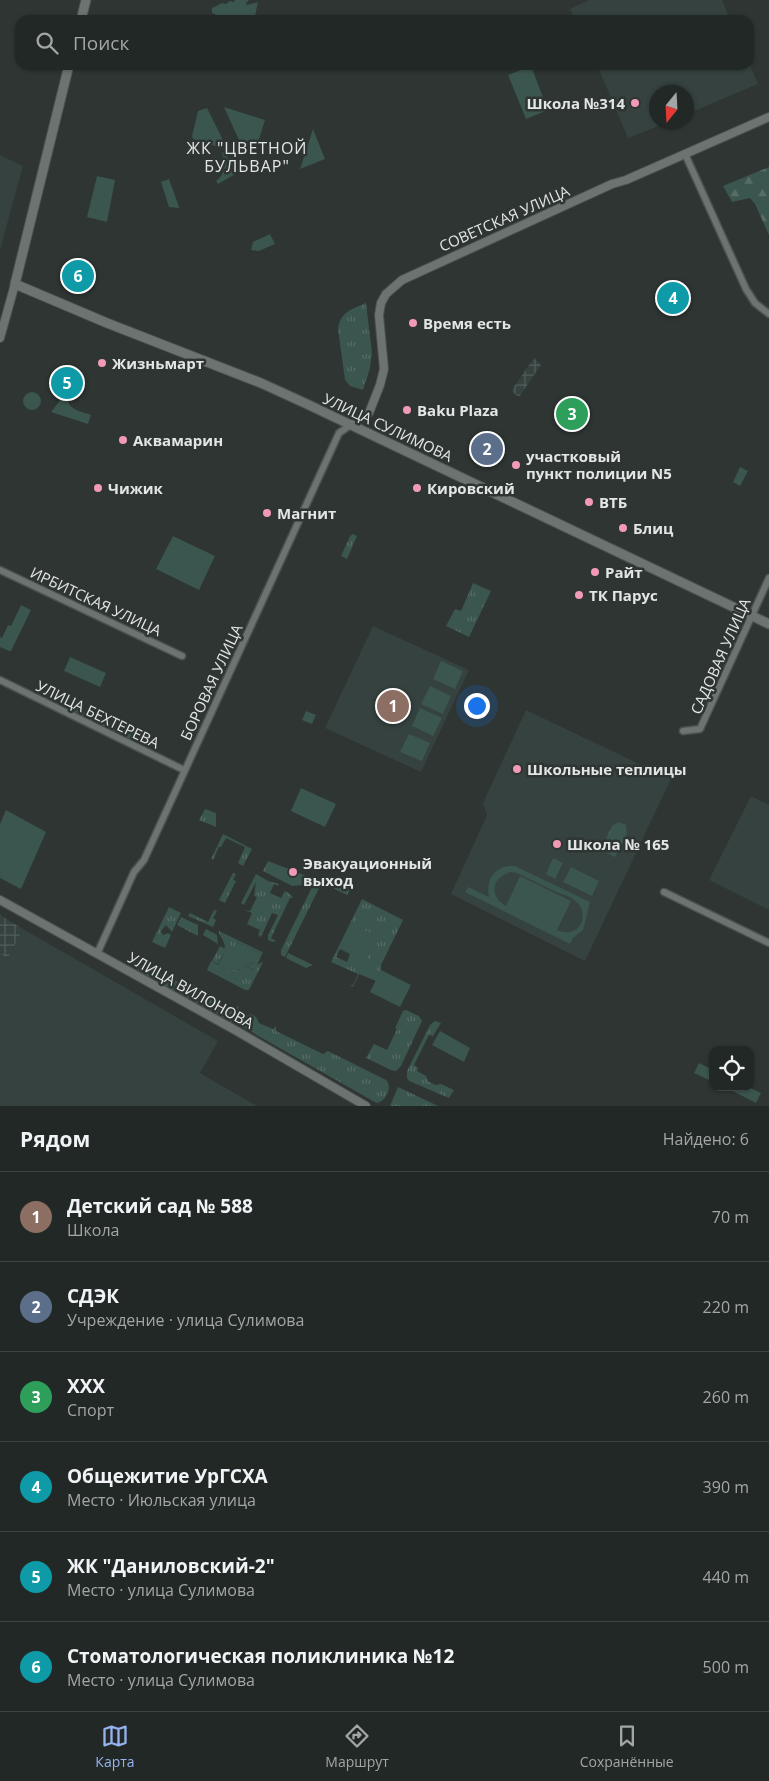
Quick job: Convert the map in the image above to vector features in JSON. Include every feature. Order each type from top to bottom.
[{"type":"main road","points":[[82,15],[86,0]]},
{"type":"main road","points":[[15,284],[69,70]]},
{"type":"main road","name":"УЛИЦА СУЛИМОВА","points":[[15,284],[107,323],[261,383],[352,424],[769,624]]},
{"type":"street","name":"СОВЕТСКАЯ УЛИЦА","points":[[352,424],[369,412],[381,380],[384,369],[384,355],[380,308],[383,299],[393,287],[409,276],[505,232],[769,117]]},
{"type":"street","points":[[685,154],[746,290],[755,303],[769,314]]},
{"type":"street","points":[[0,338],[15,284]]},
{"type":"street","name":"БОРОВАЯ УЛИЦА","points":[[97,954],[134,872],[144,860],[339,433],[352,424]]},
{"type":"street","name":"ИРБИТСКАЯ УЛИЦА","points":[[0,570],[182,656]]},
{"type":"street","name":"САДОВАЯ УЛИЦА","points":[[683,731],[700,729],[769,578]]},
{"type":"street","name":"УЛИЦА БЕХТЕРЕВА","points":[[0,680],[184,770]]},
{"type":"street","points":[[664,892],[769,943]]},
{"type":"street","name":"УЛИЦА ВИЛОНОВА","points":[[0,900],[235,1030],[366,1106]]},
{"type":"shaded area","points":[[589,0],[722,0],[728,15],[573,15],[570,9]]},
{"type":"shaded area","name":"Школа №314","points":[[599,70],[752,70],[758,84],[694,111],[694,85],[649,85],[649,130],[628,138]]},
{"type":"shaded area","points":[[0,155],[23,166],[0,250]]},
{"type":"shaded area","points":[[534,358],[541,365],[519,397],[511,391]]},
{"type":"shaded area","points":[[373,626],[469,670],[421,772],[325,728]]},
{"type":"shaded area","name":"Школа № 165","points":[[526,710],[671,779],[585,961],[451,894],[487,815],[483,803]]},
{"type":"shaded area","points":[[751,796],[769,805],[769,910],[709,880]]},
{"type":"shaded area","points":[[0,915],[23,929],[8,958],[0,954]]},
{"type":"shaded area","points":[[23,929],[218,1041],[200,1073],[257,1106],[0,1106],[0,954],[8,958]]},
{"type":"green space","points":[[235,0],[249,0],[246,3],[247,5],[258,2],[255,15],[217,15],[212,13],[212,8],[222,3],[234,2]]},
{"type":"green space","points":[[521,70],[533,70],[548,110],[526,119],[508,75]]},
{"type":"green space","points":[[224,107],[265,120],[257,146],[243,149]]},
{"type":"green space","points":[[207,108],[228,150],[193,139],[192,136],[198,111]]},
{"type":"green space","points":[[313,129],[325,159],[300,169]]},
{"type":"green space","points":[[222,152],[225,153],[237,173],[218,184],[216,181],[222,175],[224,168]]},
{"type":"green space","points":[[769,167],[769,235],[755,204],[750,198],[732,202],[723,186]]},
{"type":"green space","points":[[97,176],[115,180],[107,222],[87,217]]},
{"type":"green space","points":[[169,179],[179,208],[169,207],[161,182]]},
{"type":"green space","points":[[270,234],[275,244],[259,251],[251,250],[253,242]]},
{"type":"green space","points":[[366,303],[372,353],[370,368],[363,390],[350,386],[345,380],[338,329],[344,315]]},
{"type":"green space","points":[[32,392],[38,395],[41,401],[38,407],[32,410],[26,407],[23,401],[26,395]]},
{"type":"green space","points":[[65,394],[72,407],[91,415],[88,424],[51,412]]},
{"type":"green space","points":[[740,467],[748,471],[740,486],[733,482]]},
{"type":"green space","points":[[353,534],[357,536],[347,559],[341,556],[350,536]]},
{"type":"green space","points":[[173,536],[215,556],[199,590],[156,569]]},
{"type":"green space","points":[[473,583],[491,591],[469,637],[446,626],[455,609],[461,611]]},
{"type":"green space","points":[[21,605],[31,610],[11,651],[9,651],[0,647],[0,637],[2,638],[8,625],[11,626]]},
{"type":"green space","points":[[70,657],[106,673],[100,687],[64,671]]},
{"type":"green space","points":[[441,661],[463,671],[455,689],[433,679]]},
{"type":"green space","points":[[430,686],[451,696],[443,714],[421,704]]},
{"type":"green space","points":[[63,702],[137,737],[135,742],[61,707]]},
{"type":"green space","points":[[420,708],[442,718],[433,736],[412,726]]},
{"type":"green space","points":[[306,711],[316,715],[312,724],[302,720]]},
{"type":"green space","points":[[409,734],[430,743],[422,761],[400,752]]},
{"type":"green space","points":[[301,788],[336,804],[325,827],[291,811]]},
{"type":"green space","points":[[205,809],[216,813],[216,827],[199,820]]},
{"type":"green space","points":[[6,810],[46,832],[21,889],[0,878],[0,824]]},
{"type":"green space","points":[[619,822],[626,825],[627,834],[615,857],[601,850],[612,826]]},
{"type":"green space","points":[[223,834],[252,849],[243,866],[238,863],[245,847],[226,838],[213,860],[211,859]]},
{"type":"green space","points":[[553,858],[563,863],[555,879],[546,874]]},
{"type":"green space","points":[[268,861],[309,877],[302,885],[292,886],[263,871]]},
{"type":"green space","points":[[515,866],[590,902],[583,930],[573,938],[570,944],[465,892],[468,887],[489,897],[489,881],[494,873],[502,868]],"holes":[[[517,873],[574,900],[582,912],[581,924],[572,931],[557,930],[571,901],[520,876],[506,906],[500,902],[495,892],[496,882],[505,874]]]},
{"type":"green space","points":[[571,867],[599,881],[592,896],[563,882]]},
{"type":"green space","points":[[233,873],[236,874],[233,880],[236,881],[225,903],[219,900]]},
{"type":"green space","points":[[256,874],[268,881],[279,884],[278,886],[274,884],[270,893],[281,898],[285,891],[293,898],[290,898],[271,938],[276,941],[273,942],[268,940],[268,935],[278,915],[272,913],[261,937],[258,935],[260,930],[247,924],[252,913],[244,910],[250,911],[257,897],[254,896],[256,882],[244,905],[241,903]]},
{"type":"green space","points":[[318,878],[350,890],[347,895],[316,880]]},
{"type":"green space","points":[[314,883],[321,884],[285,957],[281,955],[281,950]]},
{"type":"green space","points":[[362,899],[403,920],[381,965],[376,981],[359,974],[353,987],[350,985],[353,985],[358,974],[331,962]],"holes":[[[340,949],[350,954],[347,962],[336,957]]]},
{"type":"green space","points":[[169,907],[181,913],[172,932],[166,925],[161,931],[163,935],[168,933],[171,935],[165,948],[152,942]]},
{"type":"green space","points":[[214,910],[217,911],[213,918],[216,920],[213,927],[188,916],[190,913],[208,922]]},
{"type":"green space","points":[[181,917],[198,925],[198,936],[177,925]]},
{"type":"green space","points":[[352,924],[377,936],[365,961],[370,963],[368,973],[366,974],[348,965],[354,953],[341,947]]},
{"type":"green space","points":[[206,929],[217,935],[218,944],[203,935]]},
{"type":"green space","points":[[219,931],[260,951],[259,953],[237,942],[234,948],[229,945],[230,939],[219,934]]},
{"type":"green space","points":[[219,934],[232,939],[229,945],[234,947],[237,942],[259,953],[260,951],[263,952],[255,970],[247,967],[255,963],[253,962],[243,966],[243,971],[239,969],[232,970],[241,975],[236,980],[228,975],[230,971],[218,965],[225,949]]},
{"type":"green space","points":[[220,946],[226,949],[218,964],[212,961]]},
{"type":"green space","points":[[288,953],[313,965],[306,968],[286,958]]},
{"type":"green space","points":[[211,961],[230,971],[236,969],[243,970],[243,966],[253,962],[255,963],[247,967],[254,970],[258,964],[263,962],[249,990],[245,990],[207,970]]},
{"type":"green space","points":[[141,964],[178,982],[183,979],[204,990],[206,996],[232,1009],[238,1006],[240,1013],[235,1024],[137,971]]},
{"type":"green space","points":[[381,970],[411,985],[400,1007],[370,992]]},
{"type":"green space","points":[[406,1010],[419,1016],[422,1021],[401,1066],[396,1071],[391,1070],[366,1058],[374,1044],[387,1050],[403,1011]]},
{"type":"green space","points":[[251,1014],[256,1017],[259,1023],[273,1029],[276,1026],[276,1031],[323,1054],[328,1051],[386,1080],[389,1090],[386,1097],[377,1103],[241,1026],[246,1016]]},
{"type":"green space","points":[[435,1021],[441,1023],[433,1036],[429,1035],[414,1065],[418,1068],[417,1071],[426,1076],[428,1081],[454,1090],[449,1098],[409,1081],[407,1078],[407,1071],[430,1025]]},
{"type":"green space","points":[[440,1031],[470,1048],[464,1062],[432,1045]]},
{"type":"green space","points":[[699,1063],[709,1068],[709,1080],[694,1073]]},
{"type":"green space","points":[[398,1087],[438,1106],[390,1106]]},
{"type":"green space","points":[[754,1090],[761,1093],[756,1103],[733,1091]]},
{"type":"place","name":"Школа №314","points":[[635,103]]},
{"type":"place","name":"Стоматологическая поликлиника №12","points":[[78,276]]},
{"type":"place","name":"Общежитие УрГСХА","points":[[673,298]]},
{"type":"place","name":"Время есть","points":[[413,323]]},
{"type":"place","name":"Жизньмарт","points":[[102,363]]},
{"type":"place","name":"ЖК \"Даниловский-2\"","points":[[67,383]]},
{"type":"place","name":"Baku Plaza","points":[[407,410]]},
{"type":"place","name":"XXX","points":[[572,414]]},
{"type":"place","name":"Аквамарин","points":[[123,440]]},
{"type":"place","name":"СДЭК","points":[[487,449]]},
{"type":"place","name":"участковый пункт полиции N5","points":[[516,465]]},
{"type":"place","name":"Чижик","points":[[98,488]]},
{"type":"place","name":"Кировский","points":[[417,488]]},
{"type":"place","name":"ВТБ","points":[[589,502]]},
{"type":"place","name":"Магнит","points":[[267,513]]},
{"type":"place","name":"Блиц","points":[[623,528]]},
{"type":"place","name":"Райт","points":[[595,572]]},
{"type":"place","name":"ТК Парус","points":[[579,595]]},
{"type":"place","name":"Детский сад № 588","points":[[393,706]]},
{"type":"place","name":"Школьные теплицы","points":[[517,769]]},
{"type":"place","name":"Школа № 165","points":[[557,844]]},
{"type":"place","name":"Эвакуационный выход","points":[[293,872]]},
{"type":"district","name":"ЖК \"ЦВЕТНОЙ БУЛЬВАР\"","points":[[247,157]]}]
